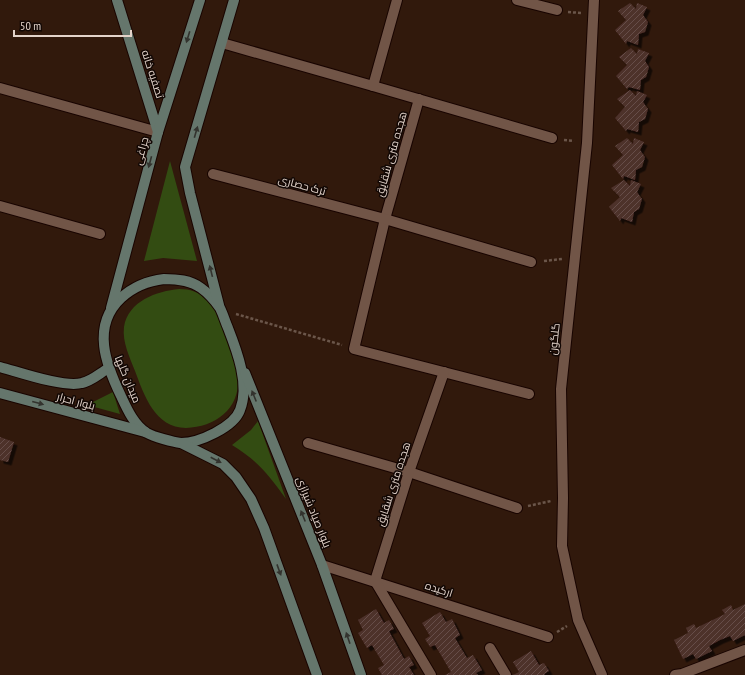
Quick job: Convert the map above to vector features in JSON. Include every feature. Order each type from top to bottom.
[{"type":"street","name":"تصفیه خانه","points":[[117,0],[158,132]]},
{"type":"street","name":"چراغی","points":[[111,310],[158,132],[200,0]]},
{"type":"street","points":[[220,309],[185,167],[234,0]]},
{"type":"street","points":[[373,86],[397,0]]},
{"type":"street","points":[[517,0],[557,10]]},
{"type":"street","name":"گلگون","points":[[594,0],[587,143],[561,389],[563,498],[562,546],[578,620],[602,675]]},
{"type":"street","points":[[222,44],[420,99],[552,138]]},
{"type":"street","points":[[0,88],[158,132]]},
{"type":"street","name":"هجده متری شقایق","points":[[354,349],[385,219],[420,99]]},
{"type":"street","name":"ترک حصاری","points":[[213,174],[385,219],[531,262]]},
{"type":"street","points":[[0,206],[100,234]]},
{"type":"street","name":"میدان گلها","points":[[164,279],[184,280],[193,283],[210,296],[220,309],[240,359],[243,393],[240,411],[233,419],[216,432],[196,440],[181,443],[156,437],[146,432],[129,412],[108,368],[103,339],[106,321],[111,310],[127,292],[152,280],[164,279]]},
{"type":"street","points":[[354,349],[529,394]]},
{"type":"street","name":"بلوار صیاد شیرازی","points":[[240,359],[322,564],[361,675]]},
{"type":"street","name":"بلوار احرار","points":[[0,367],[50,380],[76,384],[89,381],[108,368]]},
{"type":"street","name":"هجده متری شقایق","points":[[375,581],[409,472],[444,372]]},
{"type":"street","name":"بلوار احرار","points":[[0,393],[146,432]]},
{"type":"street","points":[[181,443],[223,464],[236,477],[251,499],[264,528],[317,675]]},
{"type":"street","points":[[308,443],[409,472],[517,508]]},
{"type":"street","name":"ارکیده","points":[[322,564],[548,637]]},
{"type":"street","points":[[375,581],[431,675]]},
{"type":"street","points":[[490,648],[506,675]]},
{"type":"street","points":[[675,675],[682,674],[745,650]]},
{"type":"path","points":[[557,10],[594,15]]},
{"type":"path","points":[[552,138],[587,143]]},
{"type":"path","points":[[531,262],[575,258]]},
{"type":"path","points":[[220,309],[354,349]]},
{"type":"path","points":[[517,508],[563,498]]},
{"type":"path","points":[[548,637],[578,620]]},
{"type":"green space","points":[[170,161],[197,261],[163,258],[144,261]]},
{"type":"green space","points":[[179,289],[191,290],[198,293],[207,300],[213,308],[221,324],[232,354],[238,378],[238,389],[235,399],[224,414],[207,424],[186,428],[175,427],[166,422],[152,408],[142,390],[124,338],[124,327],[127,318],[131,310],[137,304],[153,295]]},
{"type":"green space","points":[[113,392],[120,414],[87,405]]},
{"type":"green space","points":[[258,421],[286,499],[274,482],[256,463],[232,445],[251,430]]},
{"type":"building","points":[[630,3],[636,9],[637,3],[647,7],[643,15],[648,22],[645,32],[639,34],[638,45],[627,41],[626,44],[615,30],[626,20],[618,11]]},
{"type":"building","points":[[631,48],[637,54],[638,49],[649,53],[645,61],[649,67],[646,77],[641,80],[640,90],[629,87],[627,89],[616,76],[627,65],[619,57]]},
{"type":"building","points":[[630,90],[636,96],[637,91],[647,95],[643,102],[648,109],[645,119],[639,122],[638,132],[627,129],[626,131],[615,118],[625,107],[617,99]]},
{"type":"building","points":[[627,138],[633,144],[634,138],[644,142],[640,150],[645,157],[642,167],[636,170],[635,180],[624,176],[623,179],[612,165],[623,155],[615,146]]},
{"type":"building","points":[[624,180],[630,186],[631,180],[641,184],[637,192],[642,199],[639,209],[634,212],[632,222],[621,218],[620,221],[609,207],[620,197],[611,188]]},
{"type":"building","points":[[0,437],[14,442],[8,462],[0,460]]},
{"type":"building","points":[[745,604],[745,635],[733,641],[730,636],[720,640],[709,646],[712,651],[696,659],[693,654],[683,659],[674,640],[688,633],[686,628],[694,624],[696,628],[725,614],[722,610],[731,605],[733,610]]},
{"type":"building","points":[[376,609],[384,623],[389,620],[394,629],[389,631],[404,659],[409,656],[414,665],[409,667],[414,675],[382,675],[378,668],[384,665],[372,645],[367,648],[358,633],[363,630],[358,620]]},
{"type":"building","points":[[440,612],[446,622],[452,619],[460,635],[455,638],[467,658],[473,655],[482,670],[476,673],[478,675],[445,675],[451,672],[435,645],[430,647],[425,639],[430,636],[422,623]]},
{"type":"building","points":[[531,651],[539,665],[544,663],[549,671],[544,674],[545,675],[513,675],[519,672],[513,662]]}]
